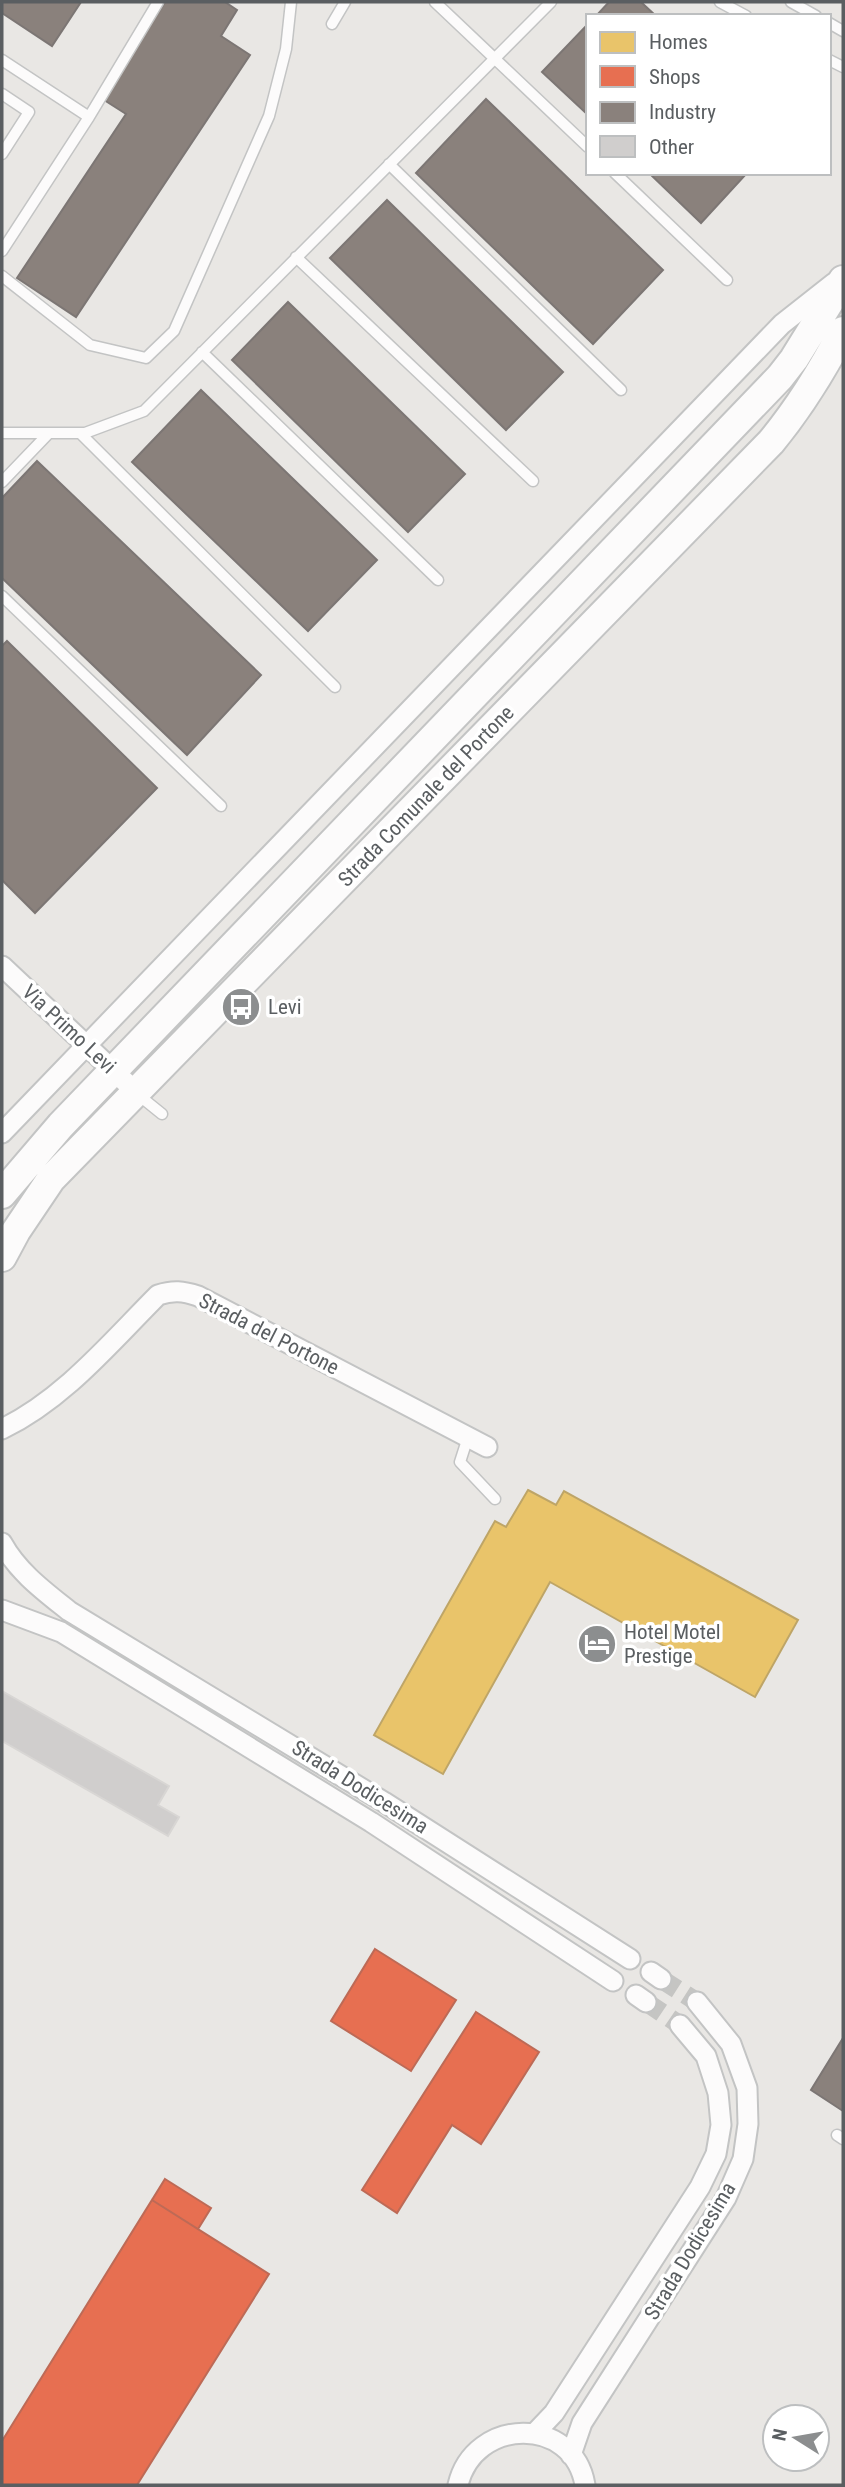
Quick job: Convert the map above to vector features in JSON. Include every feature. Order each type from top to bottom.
[{"type":"street","name":"Strada Comunale del Portone","points":[[2,1133],[782,324],[843,278]]},
{"type":"street","name":"Strada Comunale del Portone","points":[[2,1194],[113,1070],[780,377],[794,359],[843,278]]},
{"type":"street","name":"Strada Comunale del Portone","points":[[2,1258],[16,1231],[51,1179],[771,442],[797,411],[843,331]]},
{"type":"street","name":"Via Primo Levi","points":[[2,966],[136,1092]]},
{"type":"street","name":"Strada Comunale del Portone","points":[[2,1172],[61,1125]]},
{"type":"street","name":"Strada del Portone","points":[[2,1429],[35,1412],[62,1391],[158,1295],[182,1291],[198,1296],[487,1447]]},
{"type":"street","name":"Strada Dodicesima","points":[[2,1544],[9,1556],[34,1583],[69,1611],[384,1802],[629,1959]]},
{"type":"street","name":"Strada Dodicesima","points":[[2,1610],[61,1632],[371,1822],[613,1981]]},
{"type":"street","points":[[218,1728],[230,1708]]},
{"type":"street","name":"Strada Dodicesima","points":[[571,2455],[582,2423],[726,2198],[743,2159],[747,2088],[731,2044],[697,2002]]},
{"type":"street","name":"Strada Dodicesima","points":[[535,2433],[554,2413],[700,2187],[716,2154],[721,2125],[718,2093],[706,2056],[680,2025]]},
{"type":"street","points":[[458,2485],[465,2465],[476,2451],[489,2441],[514,2432],[535,2433],[558,2443],[571,2455],[585,2485]]},
{"type":"lane","points":[[2,251],[89,117],[158,2]]},
{"type":"lane","points":[[2,276],[90,345],[146,358],[174,331],[269,116],[286,49],[291,2]]},
{"type":"lane","points":[[332,24],[345,2]]},
{"type":"lane","points":[[435,2],[586,145]]},
{"type":"lane","points":[[2,433],[85,433],[144,411],[551,2]]},
{"type":"lane","points":[[720,2],[742,14]]},
{"type":"lane","points":[[791,2],[812,14]]},
{"type":"lane","points":[[2,60],[89,117]]},
{"type":"lane","points":[[2,94],[29,112],[2,154]]},
{"type":"lane","points":[[389,164],[621,390]]},
{"type":"lane","points":[[617,175],[727,280]]},
{"type":"lane","points":[[296,257],[533,481]]},
{"type":"lane","points":[[202,352],[438,580]]},
{"type":"lane","points":[[2,482],[49,433]]},
{"type":"lane","points":[[80,433],[335,687]]},
{"type":"lane","points":[[3,601],[221,806]]},
{"type":"lane","points":[[136,1092],[162,1114]]},
{"type":"lane","points":[[468,1437],[460,1462],[495,1499]]},
{"type":"building: Homes","points":[[528,1490],[556,1505],[564,1491],[798,1620],[755,1697],[550,1582],[443,1774],[374,1735],[495,1521],[506,1527]]},
{"type":"building: Shops","points":[[375,1949],[456,2000],[411,2071],[331,2021]]},
{"type":"building: Shops","points":[[476,2012],[539,2052],[481,2144],[452,2125],[397,2213],[362,2190]]},
{"type":"building: Shops","points":[[165,2179],[211,2208],[198,2229],[152,2200]]},
{"type":"building: Shops","points":[[152,2200],[269,2274],[137,2485],[2,2485],[2,2441]]},
{"type":"building: Industry","points":[[2,2],[81,2],[52,46],[2,13]]},
{"type":"building: Industry","points":[[165,2],[225,2],[237,10],[221,36],[250,55],[76,317],[17,278],[126,114],[101,98]]},
{"type":"building: Industry","points":[[609,2],[641,2],[654,14],[598,14]]},
{"type":"building: Industry","points":[[586,26],[586,113],[542,72]]},
{"type":"building: Industry","points":[[486,99],[663,270],[593,344],[416,173]]},
{"type":"building: Industry","points":[[651,175],[745,175],[701,223]]},
{"type":"building: Industry","points":[[387,200],[563,372],[506,430],[330,258]]},
{"type":"building: Industry","points":[[288,302],[465,474],[408,532],[232,360]]},
{"type":"building: Industry","points":[[201,390],[377,560],[308,631],[132,462]]},
{"type":"building: Industry","points":[[37,461],[261,675],[187,755],[2,578],[2,498]]},
{"type":"building: Industry","points":[[7,641],[157,788],[35,913],[2,880],[2,646]]},
{"type":"building: Industry","points":[[843,2038],[843,2111],[811,2090]]},
{"type":"building: Other","points":[[2,1691],[169,1786],[158,1805],[179,1817],[168,1836],[2,1741]]},
{"type":"tunnel","points":[[661,1979],[697,2002]]},
{"type":"tunnel","points":[[646,2002],[680,2025]]},
{"type":"place","name":"Levi","points":[[241,1007]]},
{"type":"place","name":"Hotel Motel Prestige","points":[[597,1644]]}]
